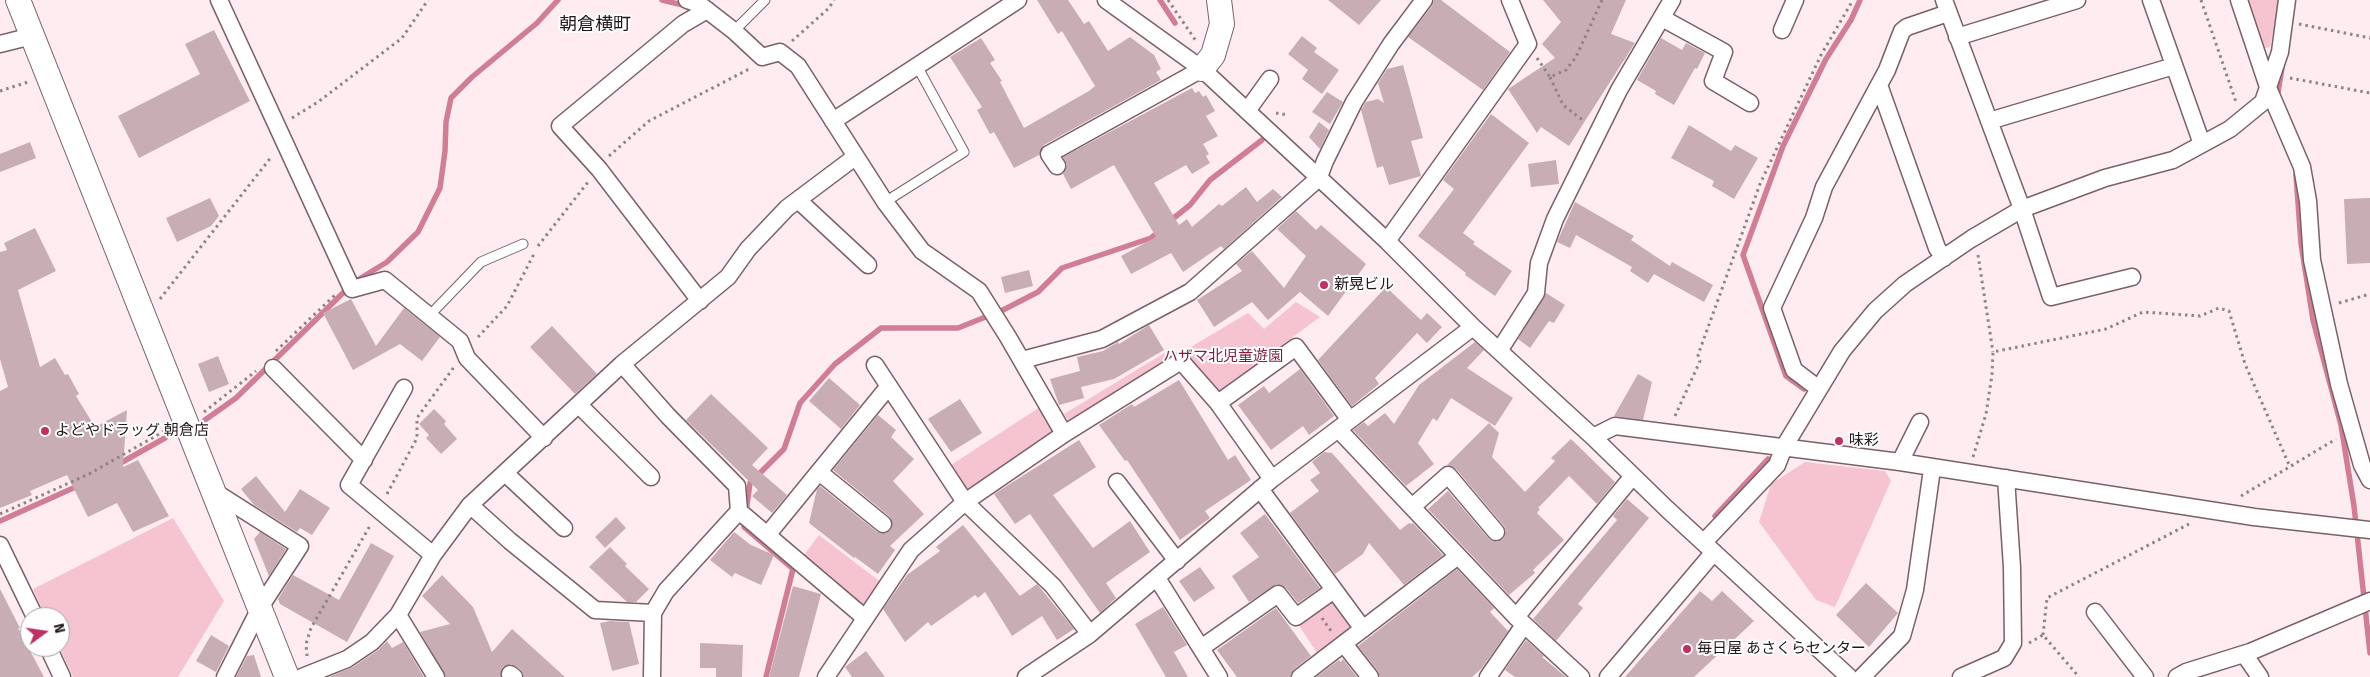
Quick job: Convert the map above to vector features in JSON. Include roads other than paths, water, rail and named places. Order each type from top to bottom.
[{"type":"street","points":[[18,0],[261,606],[299,676],[347,659],[372,642],[398,615],[433,555],[470,505],[622,364],[728,277],[748,249],[787,208],[856,157]]},
{"type":"street","points":[[219,0],[352,289],[385,280],[460,341],[467,358],[544,438]]},
{"type":"street","points":[[687,0],[699,4],[762,56],[780,52],[798,66],[885,202],[922,251],[979,291],[1022,360],[1064,434]]},
{"type":"street","points":[[833,121],[1018,0]]},
{"type":"street","points":[[1106,0],[1207,62],[1246,111],[1387,241],[1473,327],[1851,677],[1902,636],[1915,590],[1932,469]]},
{"type":"street","points":[[1050,154],[1207,62],[1222,24],[1219,0]]},
{"type":"street","points":[[1022,360],[1102,339],[1190,292],[1319,177],[1354,102],[1391,44],[1424,0]]},
{"type":"street","points":[[1387,241],[1528,44],[1510,0]]},
{"type":"street","points":[[1499,351],[1536,293],[1539,263],[1555,218],[1619,90],[1672,0]]},
{"type":"street","points":[[1782,30],[1795,0]]},
{"type":"street","points":[[1956,37],[2077,0]]},
{"type":"street","points":[[2151,0],[2202,144]]},
{"type":"street","points":[[2239,0],[2302,167],[2308,201],[2312,260],[2322,308],[2339,384],[2362,465],[2370,480]]},
{"type":"street","points":[[1608,677],[1709,547],[1776,465],[1784,447],[1842,351],[1875,311],[1905,284],[1975,237],[2022,209],[2106,178],[2173,160],[2230,129],[2263,102],[2280,52],[2287,0]]},
{"type":"street","points":[[1819,389],[1794,370],[1772,308],[1814,218],[1824,187],[1879,85],[1902,31],[1946,7],[2022,209],[2051,297],[2132,277]]},
{"type":"street","points":[[700,301],[599,168],[560,126],[683,24],[707,10]]},
{"type":"street","points":[[1662,18],[1724,52],[1713,81],[1750,103]]},
{"type":"street","points":[[0,44],[32,36]]},
{"type":"street","points":[[1989,121],[2174,66]]},
{"type":"street","points":[[1246,111],[1270,79]]},
{"type":"street","points":[[1879,85],[1937,248],[1944,258]]},
{"type":"street","points":[[798,200],[868,265]]},
{"type":"street","points":[[1026,677],[1050,671],[1090,634],[1266,484],[1473,327]]},
{"type":"street","points":[[1218,403],[1296,347],[1344,424],[1412,507],[1520,621],[1581,677]]},
{"type":"street","points":[[826,677],[911,550],[965,502],[1064,434],[1181,360],[1218,403],[1266,484],[1334,590],[1363,630]]},
{"type":"street","points":[[622,364],[668,416],[737,486],[739,511],[666,591],[653,613],[652,677]]},
{"type":"street","points":[[875,365],[965,502],[1053,586],[1090,634]]},
{"type":"street","points":[[273,368],[364,460]]},
{"type":"street","points":[[768,534],[889,386]]},
{"type":"street","points":[[404,388],[349,485],[433,555]]},
{"type":"street","points":[[579,405],[651,477]]},
{"type":"street","points":[[1900,462],[1920,422]]},
{"type":"street","points":[[1593,437],[1615,426],[1900,462],[1932,469],[2006,478],[2216,511],[2370,530]]},
{"type":"street","points":[[819,472],[883,524]]},
{"type":"street","points":[[505,473],[564,528]]},
{"type":"street","points":[[1412,507],[1448,475],[1496,532]]},
{"type":"street","points":[[1488,677],[1520,621],[1633,476]]},
{"type":"street","points":[[1961,677],[2004,658],[2012,643],[2012,567],[2006,478]]},
{"type":"street","points":[[1117,482],[1177,561]]},
{"type":"street","points":[[215,492],[300,546],[261,606],[225,677]]},
{"type":"street","points":[[470,505],[510,542],[595,610],[653,613]]},
{"type":"street","points":[[739,511],[865,618]]},
{"type":"street","points":[[0,544],[30,607]]},
{"type":"street","points":[[1300,677],[1458,556]]},
{"type":"street","points":[[1157,578],[1219,677]]},
{"type":"street","points":[[1201,648],[1278,594],[1296,618],[1334,590]]},
{"type":"street","points":[[2177,677],[2186,672],[2244,654],[2365,603]]},
{"type":"street","points":[[2095,612],[2145,677]]},
{"type":"street","points":[[398,615],[436,677]]},
{"type":"street","points":[[1343,645],[1370,677]]},
{"type":"street","points":[[2244,654],[2260,677]]},
{"type":"street","points":[[53,657],[62,677]]},
{"type":"lane","points":[[734,31],[765,0]]},
{"type":"lane","points":[[885,202],[964,152],[917,66]]},
{"type":"lane","points":[[429,316],[482,262],[522,244]]},
{"type":"waterway","points":[[356,281],[387,262],[418,232],[440,188],[445,151],[446,122],[451,98],[472,77],[537,23],[558,0]]},
{"type":"waterway","points":[[662,0],[687,6]]},
{"type":"waterway","points":[[1160,0],[1175,23]]},
{"type":"waterway","points":[[1804,389],[1786,376],[1743,255],[1783,146],[1826,59],[1851,20],[1860,0]]},
{"type":"waterway","points":[[2277,98],[2282,68]]},
{"type":"waterway","points":[[1170,221],[1190,205],[1210,180],[1262,140]]},
{"type":"waterway","points":[[2296,175],[2301,243],[2313,320],[2341,425],[2354,506],[2370,653]]},
{"type":"waterway","points":[[766,677],[793,569],[744,527],[750,483],[784,449],[800,403],[835,364],[881,328],[958,328],[1003,310],[1038,292],[1062,268],[1151,238],[1160,231]]},
{"type":"waterway","points":[[205,420],[236,398],[346,290]]},
{"type":"waterway","points":[[117,465],[165,438]]},
{"type":"waterway","points":[[1715,516],[1768,459]]},
{"type":"waterway","points":[[0,521],[80,485]]},
{"type":"place","name":"新晃ビル","points":[[1324,285]]},
{"type":"place","name":"よどやドラッグ 朝倉店","points":[[45,431]]},
{"type":"place","name":"味彩","points":[[1839,441]]},
{"type":"place","name":"毎日屋 あさくらセンター","points":[[1687,649]]},
{"type":"district","name":"朝倉横町","points":[[595,25]]},
{"type":"park label","name":"ハザマ北児童遊園","points":[[1223,357]]}]
